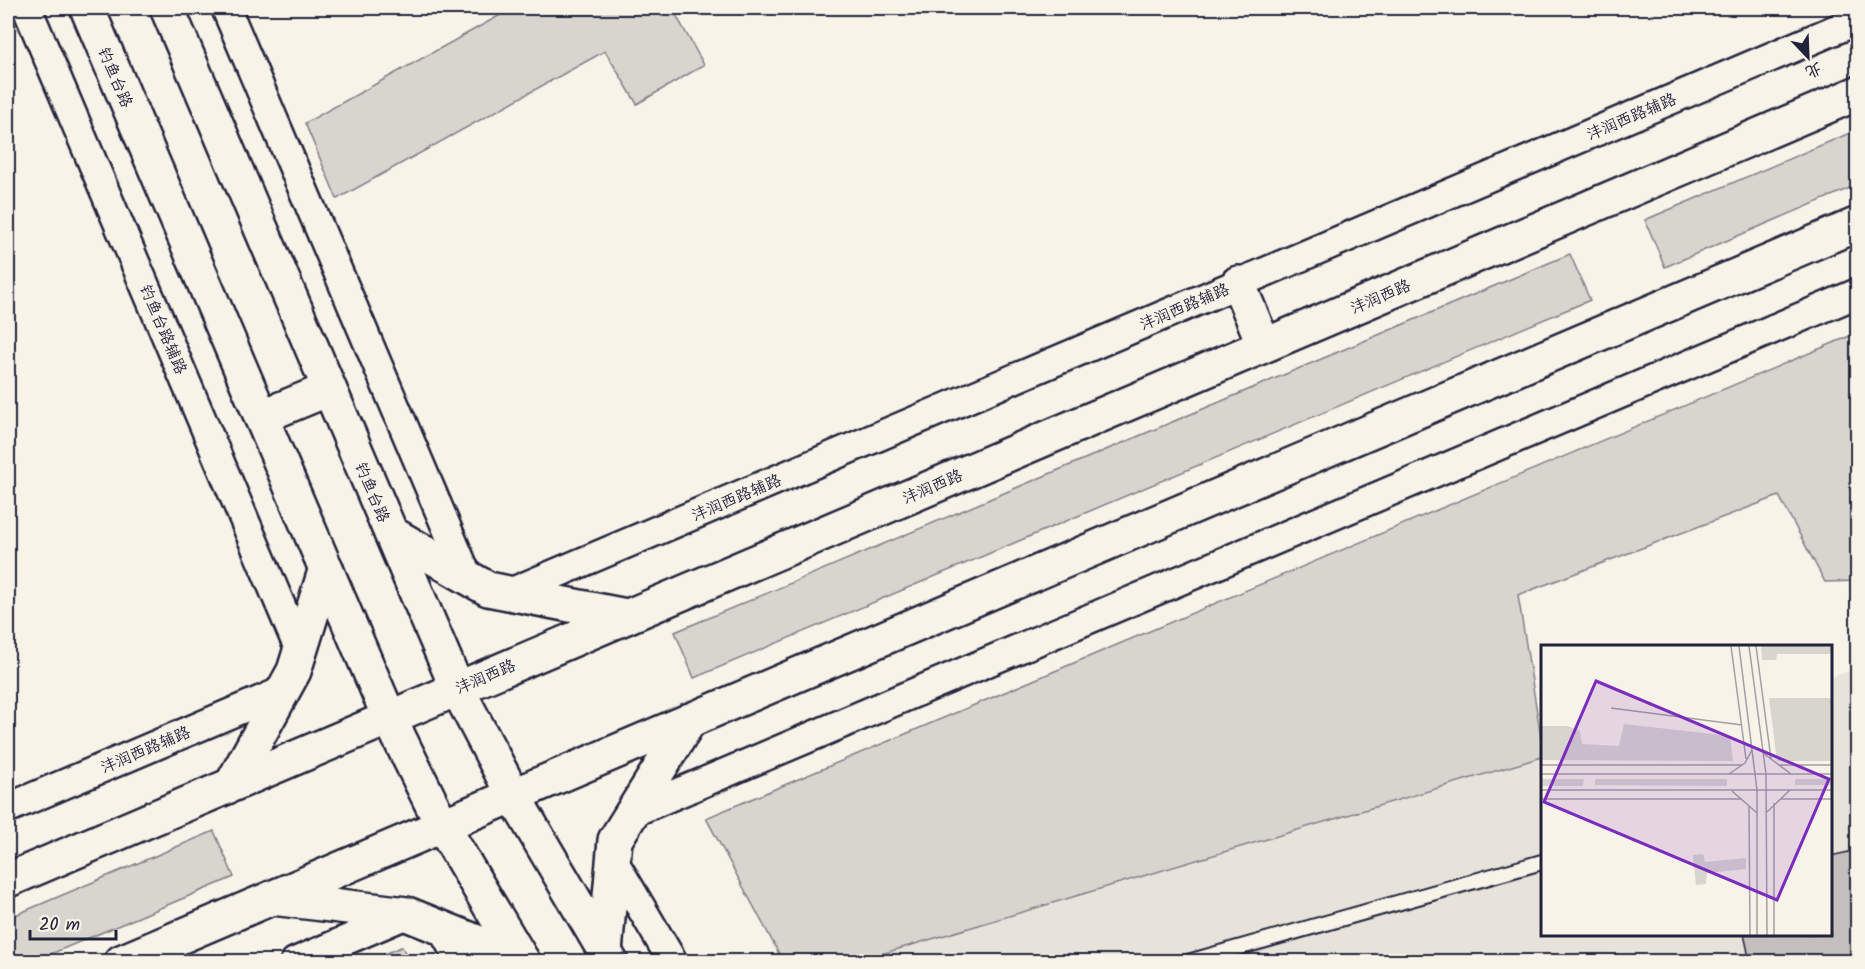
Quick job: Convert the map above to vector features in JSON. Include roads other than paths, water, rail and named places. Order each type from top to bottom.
[{"type":"main road","name":"钓鱼台路","points":[[87,8],[389,717],[442,825],[522,961]]},
{"type":"main road","name":"钓鱼台路","points":[[167,8],[456,688],[513,795],[608,957]]},
{"type":"main road","name":"沣润西路","points":[[8,880],[1857,93]]},
{"type":"main road","points":[[121,962],[1857,224]]},
{"type":"main road","points":[[1238,284],[1264,345]]},
{"type":"main road","points":[[261,417],[329,389]]},
{"type":"main road","points":[[391,533],[488,589],[626,616]]},
{"type":"main road","points":[[232,784],[294,671],[326,568]]},
{"type":"main road","points":[[608,957],[615,840],[690,720]]},
{"type":"main road","points":[[270,898],[407,914],[522,961]]},
{"type":"street","name":"钓鱼台路辅路","points":[[27,8],[300,651]]},
{"type":"street","points":[[226,8],[468,578]]},
{"type":"street","name":"沣润西路辅路","points":[[510,593],[1857,20]]},
{"type":"street","points":[[632,813],[1857,293]]},
{"type":"street","name":"沣润西路辅路","points":[[8,808],[284,691]]},
{"type":"street","points":[[613,860],[673,962]]},
{"type":"street","points":[[295,962],[407,914]]},
{"type":"street","points":[[441,927],[461,962]]},
{"type":"lane","points":[[1188,962],[1541,862]]}]
